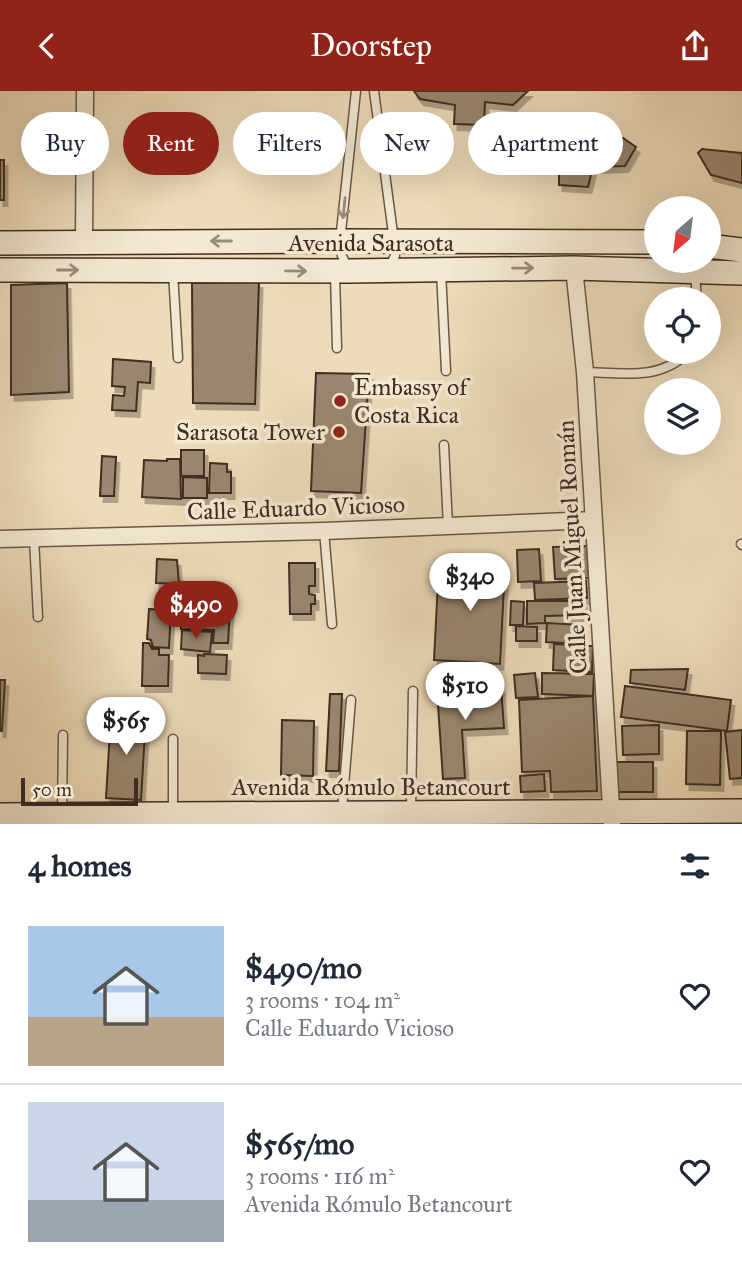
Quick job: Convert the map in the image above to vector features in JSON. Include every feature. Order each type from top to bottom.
[{"type":"main road","name":"Avenida Sarasota","points":[[0,243],[644,242]]},
{"type":"main road","points":[[721,247],[742,250]]},
{"type":"main road","name":"Avenida Sarasota","points":[[0,270],[644,270]]},
{"type":"main road","name":"Avenida Sarasota","points":[[721,272],[742,273]]},
{"type":"main road","name":"Avenida Rómulo Betancourt","points":[[0,815],[411,813],[612,818],[742,811]]},
{"type":"street","points":[[84,242],[85,91]]},
{"type":"street","name":"Calle Juan Miguel Román","points":[[574,268],[585,372],[612,818]]},
{"type":"street","name":"Calle Eduardo Vicioso","points":[[0,539],[324,531],[593,520]]},
{"type":"lane","points":[[337,348],[342,271],[341,241],[356,91]]},
{"type":"lane","points":[[374,91],[394,241],[395,256],[387,270]]},
{"type":"lane","points":[[173,269],[178,358]]},
{"type":"lane","points":[[441,269],[446,371]]},
{"type":"lane","points":[[585,372],[648,374],[673,364]]},
{"type":"lane","points":[[444,445],[448,526]]},
{"type":"lane","points":[[324,531],[332,624]]},
{"type":"lane","points":[[34,538],[38,617]]},
{"type":"lane","points":[[411,813],[413,691]]},
{"type":"lane","points":[[342,814],[351,700]]},
{"type":"lane","points":[[62,815],[63,735]]},
{"type":"lane","points":[[173,739],[173,814]]},
{"type":"building","points":[[414,91],[528,91],[513,105],[485,102],[485,112],[468,112],[468,124],[454,124],[455,105],[420,99]]},
{"type":"building","points":[[623,138],[636,147],[623,166]]},
{"type":"building","points":[[702,149],[742,153],[742,183],[711,175],[698,153]]},
{"type":"building","points":[[0,160],[4,160],[4,200],[0,200]]},
{"type":"building","points":[[559,175],[591,175],[588,187],[559,185]]},
{"type":"building","points":[[259,282],[255,404],[193,403],[192,283]]},
{"type":"building","points":[[67,283],[69,392],[11,395],[11,285]]},
{"type":"building","points":[[113,359],[151,362],[150,383],[138,382],[136,411],[112,410],[113,395],[124,396],[125,387],[112,386]]},
{"type":"building","name":"Sarasota Tower","points":[[316,373],[369,374],[361,493],[311,491]]},
{"type":"building","points":[[181,450],[204,450],[204,476],[181,476]]},
{"type":"building","points":[[102,456],[116,457],[114,496],[100,496]]},
{"type":"building","points":[[180,459],[181,499],[142,497],[144,460]]},
{"type":"building","points":[[210,463],[227,464],[227,472],[231,472],[231,493],[209,493]]},
{"type":"building","points":[[183,477],[207,478],[207,498],[183,498]]},
{"type":"building","points":[[587,546],[589,578],[555,579],[553,547]]},
{"type":"building","points":[[539,549],[541,581],[518,582],[517,550]]},
{"type":"building","points":[[157,559],[177,560],[179,584],[156,583]]},
{"type":"building","points":[[289,563],[315,563],[315,586],[309,586],[309,594],[315,595],[311,614],[290,614]]},
{"type":"building","points":[[439,563],[505,567],[500,664],[434,660]]},
{"type":"building","points":[[586,581],[587,598],[535,600],[534,583]]},
{"type":"building","points":[[511,601],[524,602],[523,625],[510,625]]},
{"type":"building","points":[[527,601],[583,601],[584,615],[545,616],[545,623],[527,624]]},
{"type":"building","points":[[182,608],[230,610],[228,643],[213,643],[214,630],[181,629]]},
{"type":"building","points":[[149,609],[171,610],[169,648],[153,647],[151,640],[147,639]]},
{"type":"building","points":[[547,623],[582,625],[581,644],[546,642]]},
{"type":"building","points":[[516,626],[537,627],[537,641],[516,641]]},
{"type":"building","points":[[182,630],[212,632],[210,652],[181,649]]},
{"type":"building","points":[[143,643],[149,643],[152,649],[159,649],[159,655],[169,655],[168,686],[142,686]]},
{"type":"building","points":[[554,644],[593,646],[592,672],[553,670]]},
{"type":"building","points":[[198,655],[227,655],[226,674],[198,673]]},
{"type":"building","points":[[688,669],[685,690],[630,683],[631,670]]},
{"type":"building","points":[[535,673],[538,697],[516,698],[514,675]]},
{"type":"building","points":[[542,673],[594,674],[593,696],[542,694]]},
{"type":"building","points":[[0,680],[5,680],[2,731],[0,731]]},
{"type":"building","points":[[625,686],[731,700],[727,731],[621,717]]},
{"type":"building","points":[[501,687],[504,728],[462,730],[465,778],[443,779],[437,690]]},
{"type":"building","points":[[330,694],[342,694],[339,771],[326,771]]},
{"type":"building","points":[[593,696],[597,791],[551,792],[550,771],[522,772],[519,700]]},
{"type":"building","points":[[111,714],[146,716],[141,800],[106,798]]},
{"type":"building","points":[[282,720],[314,721],[313,776],[281,775]]},
{"type":"building","points":[[659,725],[659,754],[623,755],[622,726]]},
{"type":"building","points":[[742,730],[742,778],[730,779],[725,732]]},
{"type":"building","points":[[687,731],[721,731],[720,785],[686,784]]},
{"type":"building","points":[[617,762],[653,762],[653,792],[616,792]]},
{"type":"building","points":[[544,774],[545,791],[521,792],[520,776]]},
{"type":"place","name":"Embassy of Costa Rica","points":[[340,401]]},
{"type":"place","name":"Sarasota Tower","points":[[339,432]]}]
